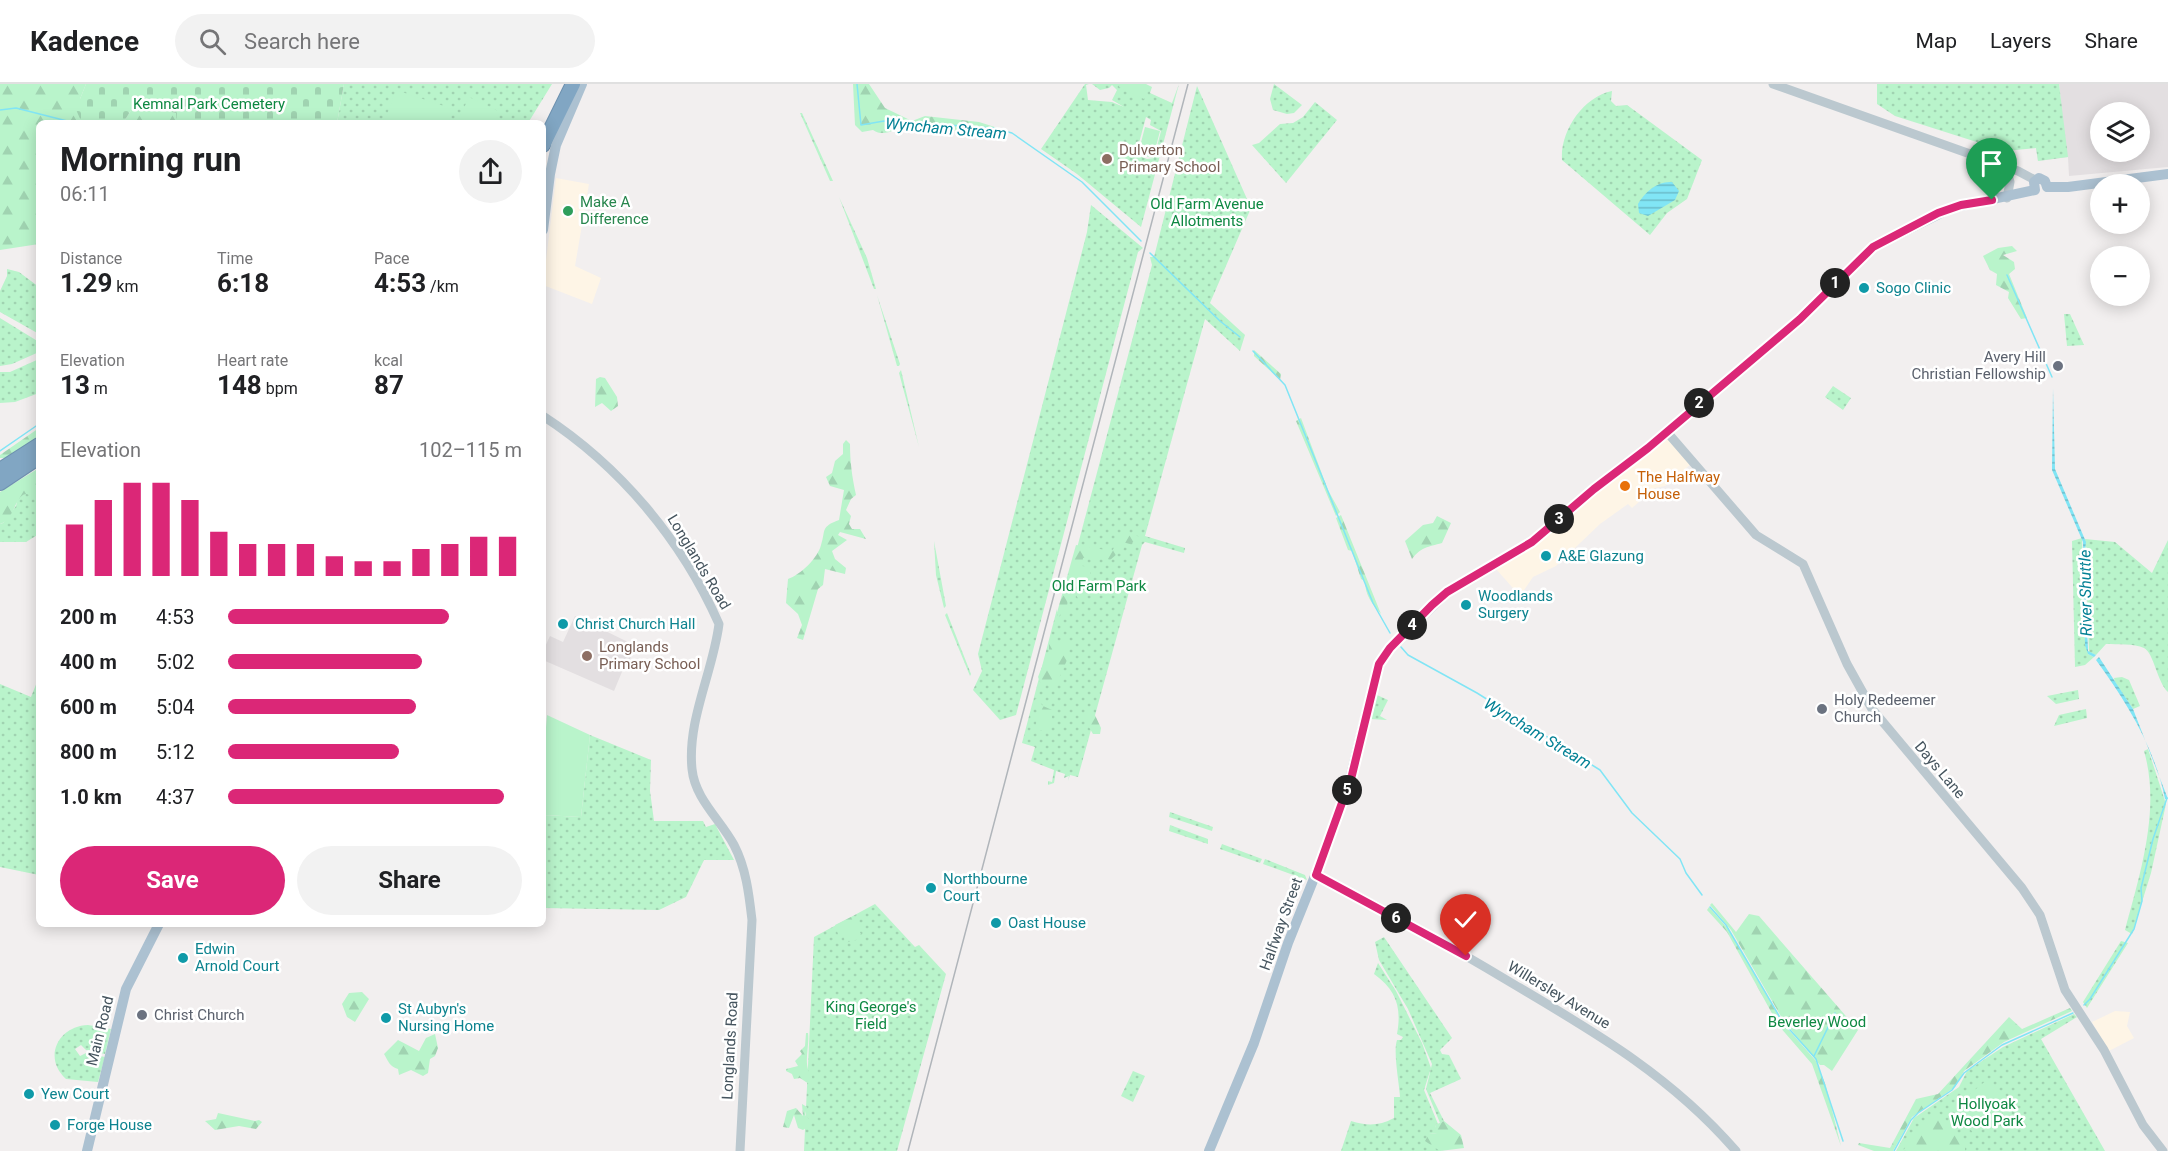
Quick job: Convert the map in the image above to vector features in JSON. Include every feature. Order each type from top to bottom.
[{"type":"highway","points":[[545,120],[563,84]]},
{"type":"highway","points":[[546,139],[573,84]]},
{"type":"highway","points":[[0,470],[36,447]]},
{"type":"highway","points":[[0,483],[36,459]]},
{"type":"main road","points":[[546,206],[556,145],[582,84]]},
{"type":"main road","name":"Halfway Street","points":[[1209,1151],[1257,1035],[1287,943],[1316,875],[1352,775],[1379,664],[1390,648],[1447,592],[1532,542],[1594,489],[1667,432],[1800,319],[1873,247],[1951,208],[2007,198],[2035,185],[2041,192],[2047,187],[2068,187],[2168,174]]},
{"type":"main road","name":"Main Road","points":[[87,1151],[126,989],[157,927]]},
{"type":"street","points":[[1773,84],[2006,167],[2035,185]]},
{"type":"street","points":[[2006,167],[2010,182],[2007,198]]},
{"type":"street","name":"Longlands Road","points":[[546,418],[607,466],[662,526],[719,624],[695,725],[692,769],[701,796],[734,845],[749,891],[752,920],[740,1151]]},
{"type":"street","name":"Days Lane","points":[[1667,432],[1756,535],[1803,564],[1847,664],[1872,709],[2022,888],[2040,915],[2065,990],[2104,1050],[2143,1125],[2163,1151]]},
{"type":"street","name":"Willersley Avenue","points":[[1316,875],[1475,962],[1646,1066],[1708,1122],[1736,1151]]},
{"type":"shaded area","points":[[2059,84],[2168,84],[2168,167],[2069,176],[2068,157],[2038,161],[2036,147],[2005,151],[2061,102]]},
{"type":"shaded area","points":[[556,178],[589,184],[575,266],[601,278],[592,304],[546,286],[546,260]]},
{"type":"shaded area","points":[[1669,438],[1691,464],[1665,486],[1655,488],[1632,508],[1628,504],[1600,524],[1556,566],[1533,577],[1520,596],[1496,569]]},
{"type":"shaded area","name":"Longlands Primary School","points":[[575,616],[632,644],[629,669],[624,667],[614,691],[546,661],[546,645],[550,636],[563,642]]},
{"type":"shaded area","points":[[2115,1011],[2130,1012],[2127,1026],[2134,1038],[2109,1051],[2092,1022]]},
{"type":"green space","points":[[0,84],[86,84],[80,99],[82,120],[36,120],[36,244],[0,250]]},
{"type":"green space","name":"Kemnal Park Cemetery","points":[[86,84],[344,84],[338,120],[177,120],[176,113],[135,104],[125,120],[81,120],[73,103],[80,99]]},
{"type":"green space","points":[[344,84],[552,84],[530,120],[338,120]]},
{"type":"green space","points":[[853,84],[869,84],[885,108],[912,121],[925,116],[979,122],[1001,129],[998,135],[907,127],[886,133],[873,130],[862,132],[855,125]]},
{"type":"green space","name":"Dulverton Primary School","points":[[1085,84],[1089,84],[1086,85],[1088,100],[1112,102],[1124,107],[1112,100],[1117,90],[1112,85],[1100,90],[1092,84],[1146,84],[1152,87],[1150,93],[1172,103],[1179,84],[1141,227],[1077,174],[1041,149]],"holes":[[[1146,117],[1151,120],[1150,125],[1161,131],[1154,158],[1147,159],[1136,154]]]},
{"type":"green space","points":[[1120,84],[1144,84],[1150,87],[1144,99],[1119,87]]},
{"type":"green space","points":[[1274,84],[1302,105],[1294,113],[1287,114],[1273,110],[1270,99]]},
{"type":"green space","points":[[1877,84],[2059,84],[2068,157],[2038,161],[2036,148],[2005,151],[1895,116],[1877,104]]},
{"type":"green space","name":"Old Farm Avenue Allotments","points":[[1197,86],[1251,208],[1210,303],[1245,335],[1240,351],[1205,319],[1145,536],[1185,548],[1184,553],[1145,542],[1142,545],[1078,777],[1070,775],[1068,781],[1069,776],[1064,778],[1065,774],[1056,771],[1054,783],[1048,785],[1048,781],[1052,782],[1054,770],[1031,761],[1035,747],[1022,743],[1057,609],[1059,616],[1152,265],[1150,257],[1154,257]]},
{"type":"green space","points":[[396,90],[453,109],[450,120],[385,120]]},
{"type":"green space","points":[[1612,91],[1611,101],[1616,106],[1627,105],[1702,160],[1687,199],[1667,213],[1650,235],[1562,160],[1565,138],[1575,117],[1592,100]]},
{"type":"green space","points":[[469,97],[500,112],[496,120],[458,120]]},
{"type":"green space","points":[[1315,102],[1337,120],[1286,183],[1252,145],[1259,143],[1280,124],[1293,123],[1303,117]]},
{"type":"green space","points":[[135,104],[177,113],[177,120],[125,120]]},
{"type":"green space","points":[[800,113],[802,113],[833,181],[830,181]]},
{"type":"green space","points":[[1145,127],[1160,131],[1153,158],[1138,154]]},
{"type":"green space","points":[[839,197],[867,258],[876,289],[874,289]]},
{"type":"green space","points":[[1091,205],[1143,248],[1138,252],[1016,715],[1000,720],[973,690],[982,671],[978,654],[1087,232]]},
{"type":"green space","points":[[2012,246],[2017,251],[2003,255],[2014,262],[2015,269],[2009,274],[2027,318],[2021,319],[2008,298],[2009,292],[1996,285],[1997,274],[1990,270],[1983,256],[1998,248]]},
{"type":"green space","points":[[7,269],[19,272],[36,285],[36,332],[0,312],[0,291],[7,276]]},
{"type":"green space","points":[[877,295],[900,364],[899,366],[897,366]]},
{"type":"green space","points":[[2064,314],[2070,314],[2084,345],[2067,346]]},
{"type":"green space","points":[[0,318],[36,340],[36,353],[12,364],[0,366]]},
{"type":"green space","points":[[1254,350],[1281,374],[1280,380],[1254,356]]},
{"type":"green space","points":[[36,360],[36,394],[15,402],[0,403],[0,372],[10,372]]},
{"type":"green space","points":[[901,370],[919,447],[899,373]]},
{"type":"green space","points":[[605,378],[617,397],[618,406],[611,411],[602,403],[595,407],[596,379]]},
{"type":"green space","points":[[1833,386],[1851,398],[1843,410],[1825,397]]},
{"type":"green space","points":[[1301,418],[1328,490],[1340,512],[1336,516],[1296,421]]},
{"type":"green space","points":[[36,430],[36,439],[5,458],[0,458],[0,455]]},
{"type":"green space","points":[[846,440],[850,444],[856,495],[851,499],[846,510],[851,516],[849,524],[852,529],[860,529],[866,539],[840,532],[838,535],[847,540],[832,551],[835,559],[846,568],[845,574],[825,569],[823,585],[818,589],[803,640],[797,638],[802,625],[798,614],[786,603],[788,579],[808,565],[819,550],[826,527],[839,520],[844,490],[830,486],[826,477],[832,473],[835,461],[843,454],[843,444]]},
{"type":"green space","points":[[36,470],[36,499],[28,494],[22,495],[9,517],[0,524],[0,492]]},
{"type":"green space","points":[[29,494],[36,499],[36,536],[26,542],[0,542],[0,524],[16,506],[18,498]]},
{"type":"green space","points":[[1341,515],[1381,614],[1366,591],[1365,581],[1361,579],[1352,551],[1348,550],[1336,518]]},
{"type":"green space","points":[[1437,516],[1451,523],[1442,543],[1422,550],[1412,559],[1405,541],[1423,525],[1433,523]]},
{"type":"green space","points":[[1122,532],[1141,537],[1130,544],[1122,542],[1124,548],[1110,560],[1102,557],[1095,562],[1089,557],[1083,558],[1082,566],[1091,567],[1088,589],[1081,601],[1077,597],[1075,585],[1070,585],[1067,606],[1070,611],[1062,612],[1058,618],[1058,609],[1076,545],[1112,551],[1117,543],[1116,536]]},
{"type":"green space","points":[[2082,538],[2083,566],[2086,566],[2085,539],[2115,542],[2152,573],[2168,540],[2168,692],[2144,648],[2106,644],[2096,655],[2089,652],[2086,569],[2083,567],[2088,654],[2094,657],[2085,665],[2075,667],[2072,541]]},
{"type":"green space","points":[[934,541],[946,606],[944,608],[936,575]]},
{"type":"green space","points":[[947,613],[971,674],[970,676],[945,615]]},
{"type":"green space","points":[[1052,640],[1055,643],[1068,642],[1067,660],[1057,683],[1041,684],[1038,677],[1045,659],[1049,659],[1049,643]]},
{"type":"green space","points":[[2122,677],[2129,680],[2140,706],[2133,709],[2115,682],[2114,678]]},
{"type":"green space","points":[[0,684],[31,697],[36,684],[36,874],[0,867]]},
{"type":"green space","points":[[2078,690],[2079,699],[2056,704],[2047,696]]},
{"type":"green space","points":[[1377,695],[1388,700],[1380,716],[1387,720],[1370,719]]},
{"type":"green space","points":[[1036,698],[1043,706],[1052,710],[1052,722],[1045,730],[1038,730],[1034,734],[1030,732],[1031,728],[1036,726],[1037,711],[1034,702]]},
{"type":"green space","points":[[2086,709],[2087,718],[2054,726],[2059,715]]},
{"type":"green space","points":[[1087,711],[1094,713],[1101,728],[1100,734],[1093,734],[1083,717]]},
{"type":"green space","points":[[547,715],[590,735],[581,817],[546,815]]},
{"type":"green space","points":[[590,735],[651,760],[650,791],[654,821],[703,821],[706,827],[715,824],[734,860],[704,860],[686,897],[659,910],[546,908],[546,815],[581,817]]},
{"type":"green space","points":[[2148,749],[2166,804],[2151,873],[2132,934],[2125,930],[2147,841],[2150,796],[2149,773],[2144,751]]},
{"type":"green space","points":[[1170,812],[1213,827],[1212,831],[1169,817]]},
{"type":"green space","points":[[1170,825],[1208,839],[1208,844],[1169,831]]},
{"type":"green space","points":[[1222,844],[1262,859],[1260,863],[1220,849]]},
{"type":"green space","points":[[1265,859],[1305,875],[1307,880],[1263,864]]},
{"type":"green space","name":"Beverley Wood","points":[[1712,903],[1736,932],[1749,914],[1759,916],[1858,1030],[1832,1071],[1820,1065],[1783,1020],[1731,930],[1710,905]]},
{"type":"green space","name":"King George's Field","points":[[875,904],[915,947],[919,945],[946,974],[897,1151],[804,1151],[814,937]]},
{"type":"green space","points":[[1709,907],[1729,930],[1782,1022],[1816,1061],[1826,1086],[1841,1146],[1812,1064],[1779,1026],[1727,932],[1707,910]]},
{"type":"green space","points":[[851,917],[854,924],[861,923],[859,931],[862,935],[859,939],[845,943],[844,937],[839,937],[835,925]]},
{"type":"green space","points":[[1384,937],[1452,1038],[1440,1050],[1442,1054],[1449,1055],[1461,1079],[1430,1093],[1444,1121],[1440,1123],[1426,1089],[1432,1064],[1408,1009],[1379,960],[1375,942]]},
{"type":"green space","points":[[2121,941],[2128,943],[2087,1008],[2083,1002]]},
{"type":"green space","points":[[1378,963],[1396,991],[1422,1043],[1431,1068],[1424,1090],[1438,1124],[1435,1125],[1438,1133],[1429,1134],[1440,1151],[1341,1151],[1351,1121],[1373,1124],[1394,1118],[1394,1097],[1400,1097],[1396,1045],[1397,1040],[1403,1037],[1397,1034],[1399,1015],[1396,1000],[1388,986],[1374,974]]},
{"type":"green space","points":[[362,992],[369,999],[355,1022],[347,1017],[342,1004],[349,993]]},
{"type":"green space","name":"Hollyoak Wood Park","points":[[2070,1008],[2072,1011],[2004,1042],[1964,1071],[1955,1087],[1912,1117],[1893,1151],[1874,1151],[1858,1145],[1859,1143],[1890,1148],[1916,1099],[1938,1094],[2009,1017],[2022,1029]]},
{"type":"green space","name":"Hollyoak Wood Park","points":[[2074,1014],[2077,1017],[2041,1039],[2105,1151],[1896,1151],[1914,1118],[1959,1087],[1967,1071],[2003,1047]]},
{"type":"green space","points":[[88,1025],[111,1029],[105,1054],[86,1050],[81,1045],[75,1049],[80,1056],[86,1053],[105,1057],[98,1082],[66,1079],[55,1061],[57,1044],[69,1031]]},
{"type":"green space","points":[[806,1033],[808,1033],[807,1067],[812,1077],[811,1084],[800,1078],[794,1079],[792,1074],[786,1071],[786,1069],[798,1066],[795,1061],[802,1054],[800,1051],[805,1046]]},
{"type":"green space","points":[[435,1034],[438,1048],[435,1056],[430,1059],[428,1073],[423,1076],[411,1070],[399,1075],[398,1069],[391,1065],[384,1054],[398,1040],[419,1051],[426,1038]]},
{"type":"green space","points":[[1133,1071],[1145,1076],[1133,1102],[1121,1096]]},
{"type":"green space","points":[[1988,1079],[2010,1106],[1975,1135],[1953,1108]]},
{"type":"green space","points":[[802,1104],[807,1107],[805,1115],[810,1120],[809,1126],[803,1130],[798,1128],[794,1115],[789,1128],[783,1127],[787,1111],[796,1108],[803,1116]]},
{"type":"green space","points":[[1938,1112],[1965,1140],[1965,1151],[1903,1151],[1914,1134]]},
{"type":"green space","points":[[218,1113],[262,1122],[256,1129],[239,1126],[215,1130],[205,1121],[216,1119]]},
{"type":"green space","points":[[1444,1121],[1461,1135],[1464,1148],[1440,1151],[1425,1141],[1429,1134],[1437,1133],[1435,1125]]},
{"type":"water","points":[[1672,182],[1679,191],[1675,200],[1648,216],[1639,213],[1638,204],[1644,195],[1656,185]]},
{"type":"water","points":[[2053,388],[2055,469],[2086,542],[2084,558],[2088,651],[2096,655],[2094,657],[2088,654],[2085,645],[2083,542],[2052,470]]},
{"type":"water","points":[[2099,657],[2133,709],[2145,741],[2118,692],[2096,660]]},
{"type":"water","points":[[2159,776],[2168,799],[2165,799]]},
{"type":"waterway","name":"Wyncham Stream","points":[[857,84],[861,125],[884,121],[993,128],[1012,133],[1082,182],[1141,241]]},
{"type":"waterway","points":[[0,110],[16,108],[63,120]]},
{"type":"waterway","name":"Wyncham Stream","points":[[1150,253],[1220,321],[1240,337]]},
{"type":"waterway","name":"River Shuttle","points":[[2007,275],[2052,377]]},
{"type":"waterway","name":"Wyncham Stream","points":[[1253,351],[1285,385],[1373,603],[1390,633]]},
{"type":"waterway","points":[[0,451],[36,426]]},
{"type":"waterway","name":"Wyncham Stream","points":[[1401,647],[1408,655],[1477,693],[1600,770],[1632,813],[1680,859],[1686,873],[1702,895]]},
{"type":"waterway","name":"River Shuttle","points":[[2084,1005],[2134,929],[2142,901],[2141,888],[2153,839],[2167,798]]},
{"type":"waterway","name":"Wyncham Stream","points":[[1710,907],[1726,925],[1782,1021],[1816,1059],[1843,1141]]},
{"type":"waterway","points":[[1814,1056],[1835,1013]]},
{"type":"waterway","name":"River Shuttle","points":[[1894,1151],[1911,1120],[1952,1090],[1964,1073],[2002,1045],[2073,1013]]},
{"type":"railway","points":[[908,1151],[1188,84]]},
{"type":"place","name":"Dulverton Primary School","points":[[1107,159]]},
{"type":"place","name":"Make A Difference","points":[[568,211]]},
{"type":"place","name":"Sogo Clinic","points":[[1864,288]]},
{"type":"place","name":"Avery Hill Christian Fellowship","points":[[2058,366]]},
{"type":"place","name":"The Halfway House","points":[[1625,486]]},
{"type":"place","name":"A&E Glazung","points":[[1546,556]]},
{"type":"place","name":"Woodlands Surgery","points":[[1466,605]]},
{"type":"place","name":"Christ Church Hall","points":[[563,624]]},
{"type":"place","name":"Longlands Primary School","points":[[587,656]]},
{"type":"place","name":"Holy Redeemer Church","points":[[1822,709]]},
{"type":"place","name":"Northbourne Court","points":[[931,888]]},
{"type":"place","name":"Oast House","points":[[996,923]]},
{"type":"place","name":"Edwin Arnold Court","points":[[183,958]]},
{"type":"place","name":"Christ Church","points":[[142,1015]]},
{"type":"place","name":"St Aubyn's Nursing Home","points":[[386,1018]]},
{"type":"place","name":"Yew Court","points":[[29,1094]]},
{"type":"place","name":"Forge House","points":[[55,1125]]},
{"type":"route","points":[[1466,956],[1316,875],[1352,775],[1372,686],[1381,659],[1447,592],[1532,542],[1594,489],[1648,448],[1800,319],[1873,247],[1938,213],[1961,205],[1992,200]]},
{"type":"park label","name":"Old Farm Park","points":[[1099,586]]}]
